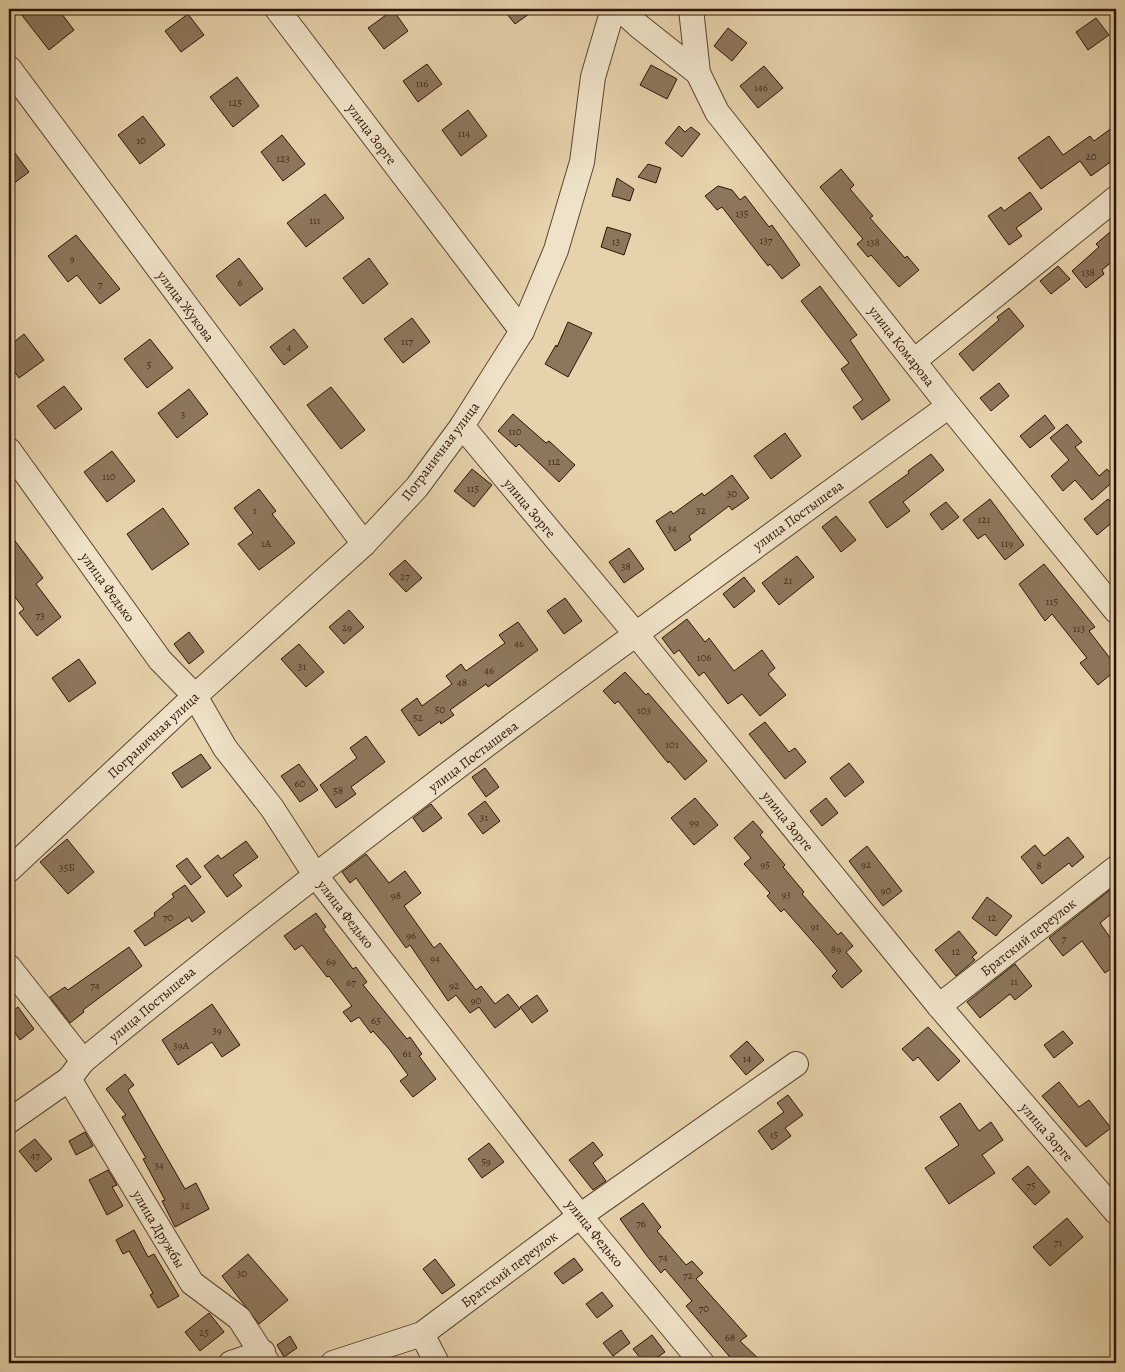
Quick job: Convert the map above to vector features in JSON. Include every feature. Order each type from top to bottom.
[{"type":"street","name":"улица Зорге","points":[[277,9],[522,331]]},
{"type":"street","name":"Пограничная улица","points":[[9,870],[195,696],[364,544],[416,487],[462,426],[522,331],[556,250],[582,162],[593,77],[613,9]]},
{"type":"street","name":"улица Комарова","points":[[620,9],[698,73]]},
{"type":"street","name":"улица Комарова","points":[[691,9],[698,73],[717,112],[949,406],[1116,611]]},
{"type":"street","name":"улица Жукова","points":[[9,68],[364,544]]},
{"type":"street","points":[[914,361],[1116,198]]},
{"type":"street","name":"улица Постышева","points":[[9,1121],[76,1070],[218,950],[635,634],[949,406]]},
{"type":"street","name":"улица Зорге","points":[[462,426],[939,1006],[1116,1212]]},
{"type":"street","name":"улица Федько","points":[[9,450],[160,660],[195,696],[225,748],[272,808],[316,876],[580,1216],[702,1363]]},
{"type":"street","name":"Братский переулок","points":[[939,1006],[1116,868]]},
{"type":"street","name":"улица Дружбы","points":[[9,967],[76,1070],[192,1283],[239,1318],[265,1358]]},
{"type":"street","name":"Братский переулок","points":[[333,1363],[422,1334],[580,1216],[796,1064]]},
{"type":"street","points":[[422,1334],[437,1363]]},
{"type":"street","points":[[231,1363],[265,1358]]},
{"type":"building","points":[[17,9],[58,9],[74,30],[49,50]]},
{"type":"building","points":[[503,9],[536,9],[515,24]]},
{"type":"building","points":[[393,10],[408,31],[384,49],[368,28]]},
{"type":"building","points":[[188,14],[204,35],[181,52],[165,31]]},
{"type":"building","points":[[1096,18],[1109,35],[1088,50],[1076,32]]},
{"type":"building","points":[[728,28],[747,43],[732,61],[714,46]]},
{"type":"building","points":[[427,64],[442,84],[418,102],[403,81]]},
{"type":"building","points":[[651,65],[677,79],[667,99],[640,85]]},
{"type":"building","points":[[764,66],[783,88],[758,108],[740,86]]},
{"type":"building","points":[[237,77],[259,106],[233,127],[210,97]]},
{"type":"building","points":[[468,110],[487,136],[461,156],[442,130]]},
{"type":"building","points":[[143,116],[165,145],[140,164],[118,135]]},
{"type":"building","points":[[1116,125],[1116,158],[1091,176],[1080,161],[1041,189],[1018,158],[1049,136],[1063,155],[1090,136],[1094,141]]},
{"type":"building","points":[[679,126],[685,132],[691,127],[700,134],[682,157],[665,143]]},
{"type":"building","points":[[282,135],[305,164],[283,181],[261,152]]},
{"type":"building","points":[[9,145],[29,172],[9,187]]},
{"type":"building","points":[[648,164],[661,168],[656,183],[638,177]]},
{"type":"building","points":[[841,169],[854,185],[850,189],[873,216],[870,218],[905,258],[907,256],[919,270],[899,287],[871,255],[868,257],[857,244],[863,239],[820,187]]},
{"type":"building","points":[[617,178],[634,189],[630,201],[612,196]]},
{"type":"building","points":[[718,186],[732,190],[740,200],[745,196],[769,227],[772,225],[800,265],[782,279],[770,264],[768,266],[722,207],[717,210],[705,196]]},
{"type":"building","points":[[1030,192],[1042,209],[1016,228],[1022,236],[1009,245],[988,216],[1001,207],[1004,211]]},
{"type":"building","points":[[325,194],[344,218],[306,247],[287,223]]},
{"type":"building","points":[[607,227],[631,234],[624,255],[601,247]]},
{"type":"building","points":[[1116,227],[1116,258],[1102,270],[1104,274],[1086,288],[1072,271],[1099,247],[1096,244]]},
{"type":"building","points":[[76,235],[120,289],[100,304],[77,275],[68,282],[48,256]]},
{"type":"building","points":[[239,258],[263,289],[240,306],[216,276]]},
{"type":"building","points":[[369,258],[388,284],[363,304],[343,278]]},
{"type":"building","points":[[1058,266],[1070,279],[1051,294],[1040,281]]},
{"type":"building","points":[[820,286],[857,335],[850,340],[890,400],[862,420],[853,407],[863,400],[841,369],[849,363],[801,301]]},
{"type":"building","points":[[1009,308],[1024,326],[973,371],[959,354],[999,320],[997,317]]},
{"type":"building","points":[[412,318],[430,342],[403,363],[384,339]]},
{"type":"building","points":[[568,322],[592,333],[568,377],[545,364],[556,345],[557,347]]},
{"type":"building","points":[[294,329],[308,347],[284,365],[270,347]]},
{"type":"building","points":[[24,334],[44,360],[19,378],[9,364],[9,346]]},
{"type":"building","points":[[150,339],[173,368],[147,388],[124,359]]},
{"type":"building","points":[[999,383],[1009,396],[991,411],[980,398]]},
{"type":"building","points":[[64,386],[82,409],[55,429],[37,406]]},
{"type":"building","points":[[331,387],[365,430],[341,449],[307,405]]},
{"type":"building","points":[[189,389],[208,414],[177,438],[158,413]]},
{"type":"building","points":[[513,414],[546,443],[549,441],[575,465],[559,482],[519,444],[516,447],[498,431]]},
{"type":"building","points":[[1045,415],[1055,428],[1030,448],[1020,436]]},
{"type":"building","points":[[1067,424],[1082,442],[1075,447],[1099,476],[1107,469],[1116,479],[1092,500],[1075,480],[1063,491],[1051,476],[1069,460],[1050,438]]},
{"type":"building","points":[[785,433],[801,456],[771,479],[754,456]]},
{"type":"building","points":[[112,451],[135,481],[107,502],[84,472]]},
{"type":"building","points":[[931,454],[944,470],[903,502],[910,511],[887,528],[869,502],[909,473],[908,471]]},
{"type":"building","points":[[472,469],[492,485],[474,507],[454,491]]},
{"type":"building","points":[[732,475],[749,498],[732,510],[729,506],[689,536],[691,540],[675,551],[656,521],[671,511],[673,514],[702,493],[704,496]]},
{"type":"building","points":[[259,489],[276,511],[272,514],[295,543],[259,570],[238,544],[253,533],[234,508]]},
{"type":"building","points":[[990,499],[1024,545],[1005,560],[985,534],[978,539],[963,520]]},
{"type":"building","points":[[1108,499],[1116,509],[1116,519],[1097,535],[1084,519]]},
{"type":"building","points":[[946,502],[959,517],[942,530],[930,514]]},
{"type":"building","points":[[163,508],[189,544],[152,570],[127,534]]},
{"type":"building","points":[[836,516],[856,540],[841,552],[822,527]]},
{"type":"building","points":[[9,533],[43,578],[36,584],[61,617],[37,636],[19,613],[24,609],[9,589]]},
{"type":"building","points":[[629,548],[644,569],[624,583],[609,562]]},
{"type":"building","points":[[797,556],[814,577],[779,605],[762,583]]},
{"type":"building","points":[[405,560],[422,578],[406,592],[389,574]]},
{"type":"building","points":[[1044,564],[1095,627],[1089,631],[1116,666],[1116,670],[1098,685],[1080,663],[1087,658],[1052,614],[1045,621],[1019,584]]},
{"type":"building","points":[[744,577],[755,591],[734,608],[723,594]]},
{"type":"building","points":[[565,598],[582,621],[564,634],[547,611]]},
{"type":"building","points":[[349,610],[364,627],[344,644],[329,627]]},
{"type":"building","points":[[687,619],[705,642],[709,638],[734,671],[762,650],[775,668],[768,674],[786,695],[760,716],[742,694],[728,704],[704,672],[699,676],[679,650],[674,654],[662,638]]},
{"type":"building","points":[[518,622],[538,650],[488,687],[486,684],[450,710],[454,715],[441,724],[440,721],[419,736],[401,710],[417,698],[422,706],[452,684],[446,676],[461,664],[466,671],[505,643],[499,635]]},
{"type":"building","points":[[189,632],[204,652],[189,664],[174,644]]},
{"type":"building","points":[[299,644],[324,672],[306,687],[281,659]]},
{"type":"building","points":[[79,659],[96,683],[69,702],[52,678]]},
{"type":"building","points":[[625,672],[646,695],[648,693],[707,761],[685,780],[669,761],[668,763],[618,701],[615,704],[603,691]]},
{"type":"building","points":[[765,722],[789,752],[795,748],[806,762],[785,779],[749,734]]},
{"type":"building","points":[[366,736],[385,762],[351,787],[356,794],[336,808],[320,785],[357,758],[350,748]]},
{"type":"building","points":[[201,754],[211,768],[182,788],[172,773]]},
{"type":"building","points":[[849,763],[864,782],[845,797],[830,778]]},
{"type":"building","points":[[299,764],[318,790],[300,802],[281,776]]},
{"type":"building","points":[[485,768],[499,787],[486,797],[472,777]]},
{"type":"building","points":[[695,798],[718,825],[694,845],[671,818]]},
{"type":"building","points":[[826,798],[838,813],[822,826],[810,811]]},
{"type":"building","points":[[485,801],[500,821],[483,834],[468,814]]},
{"type":"building","points":[[431,804],[442,818],[423,832],[413,818]]},
{"type":"building","points":[[753,821],[763,832],[760,835],[804,892],[802,894],[838,935],[841,932],[853,946],[846,952],[862,971],[842,988],[832,976],[837,971],[784,909],[781,912],[767,896],[770,893],[744,864],[751,858],[734,838]]},
{"type":"building","points":[[1068,837],[1084,857],[1072,867],[1069,863],[1042,884],[1021,857],[1035,845],[1044,856]]},
{"type":"building","points":[[67,839],[94,872],[68,894],[40,862]]},
{"type":"building","points":[[246,841],[258,857],[233,875],[242,886],[227,897],[204,866],[218,855],[221,859]]},
{"type":"building","points":[[867,846],[902,891],[883,906],[849,861]]},
{"type":"building","points":[[366,854],[389,883],[405,871],[421,893],[404,906],[434,948],[440,943],[476,990],[481,986],[495,1004],[508,994],[520,1009],[495,1028],[479,1007],[470,1013],[456,995],[448,1001],[410,945],[406,948],[356,878],[350,883],[342,872]]},
{"type":"building","points":[[187,858],[201,877],[191,885],[176,866]]},
{"type":"building","points":[[185,885],[205,912],[192,922],[189,917],[145,946],[134,931],[155,916],[154,913],[174,897],[172,894]]},
{"type":"building","points":[[1116,885],[1116,910],[1100,923],[1116,946],[1116,965],[1105,973],[1082,941],[1063,956],[1049,938]]},
{"type":"building","points":[[987,897],[1012,916],[996,936],[972,918]]},
{"type":"building","points":[[316,913],[326,927],[323,929],[353,969],[356,967],[367,982],[363,985],[407,1039],[410,1037],[422,1054],[419,1056],[436,1079],[413,1097],[400,1081],[408,1075],[389,1049],[373,1031],[371,1033],[359,1017],[351,1022],[343,1012],[352,1006],[329,976],[327,977],[302,945],[295,950],[284,936]]},
{"type":"building","points":[[959,931],[977,953],[972,957],[975,960],[956,976],[935,950]]},
{"type":"building","points":[[129,947],[142,966],[83,1010],[84,1012],[70,1023],[50,997],[65,987],[68,990]]},
{"type":"building","points":[[1015,964],[1032,986],[1015,1000],[1010,994],[980,1018],[967,1002]]},
{"type":"building","points":[[537,995],[548,1011],[532,1023],[520,1007]]},
{"type":"building","points":[[212,1004],[240,1045],[222,1057],[212,1042],[178,1065],[162,1040]]},
{"type":"building","points":[[18,1007],[34,1029],[20,1040],[9,1024],[9,1014]]},
{"type":"building","points":[[928,1027],[960,1061],[938,1081],[918,1057],[913,1061],[902,1049]]},
{"type":"building","points":[[1063,1031],[1073,1043],[1054,1058],[1044,1045]]},
{"type":"building","points":[[747,1041],[764,1060],[746,1075],[730,1056]]},
{"type":"building","points":[[125,1074],[134,1085],[128,1090],[185,1189],[196,1183],[209,1209],[175,1227],[162,1201],[165,1200],[143,1159],[146,1158],[122,1117],[126,1115],[106,1089]]},
{"type":"building","points":[[1059,1082],[1079,1107],[1089,1100],[1111,1128],[1086,1147],[1042,1096]]},
{"type":"building","points":[[788,1095],[803,1115],[785,1128],[791,1136],[772,1150],[758,1131],[784,1112],[777,1103]]},
{"type":"building","points":[[960,1103],[979,1131],[991,1122],[1003,1140],[982,1155],[995,1173],[949,1204],[925,1168],[959,1145],[940,1117]]},
{"type":"building","points":[[85,1132],[93,1146],[76,1155],[69,1141]]},
{"type":"building","points":[[35,1139],[52,1159],[36,1172],[19,1151]]},
{"type":"building","points":[[593,1142],[603,1155],[593,1163],[606,1181],[593,1190],[569,1160]]},
{"type":"building","points":[[489,1143],[504,1162],[482,1178],[468,1159]]},
{"type":"building","points":[[1028,1166],[1050,1192],[1035,1205],[1012,1179]]},
{"type":"building","points":[[108,1170],[117,1185],[112,1187],[123,1206],[107,1215],[89,1180]]},
{"type":"building","points":[[643,1203],[661,1227],[657,1231],[686,1265],[692,1261],[703,1273],[696,1279],[747,1336],[740,1341],[763,1363],[735,1363],[686,1306],[692,1301],[665,1269],[661,1273],[647,1256],[620,1219]]},
{"type":"building","points":[[1067,1218],[1083,1237],[1050,1266],[1033,1247]]},
{"type":"building","points":[[134,1230],[148,1257],[154,1254],[179,1296],[158,1308],[150,1295],[153,1293],[129,1251],[123,1254],[116,1240]]},
{"type":"building","points":[[248,1254],[288,1300],[259,1324],[222,1276]]},
{"type":"building","points":[[574,1258],[583,1270],[563,1284],[554,1273]]},
{"type":"building","points":[[435,1259],[455,1285],[442,1294],[423,1269]]},
{"type":"building","points":[[602,1292],[613,1306],[597,1318],[586,1304]]},
{"type":"building","points":[[209,1313],[224,1332],[200,1351],[185,1332]]},
{"type":"building","points":[[621,1330],[630,1343],[613,1356],[603,1343]]},
{"type":"building","points":[[652,1335],[665,1352],[649,1363],[644,1363],[633,1349]]},
{"type":"building","points":[[290,1336],[297,1348],[284,1357],[277,1345]]}]
